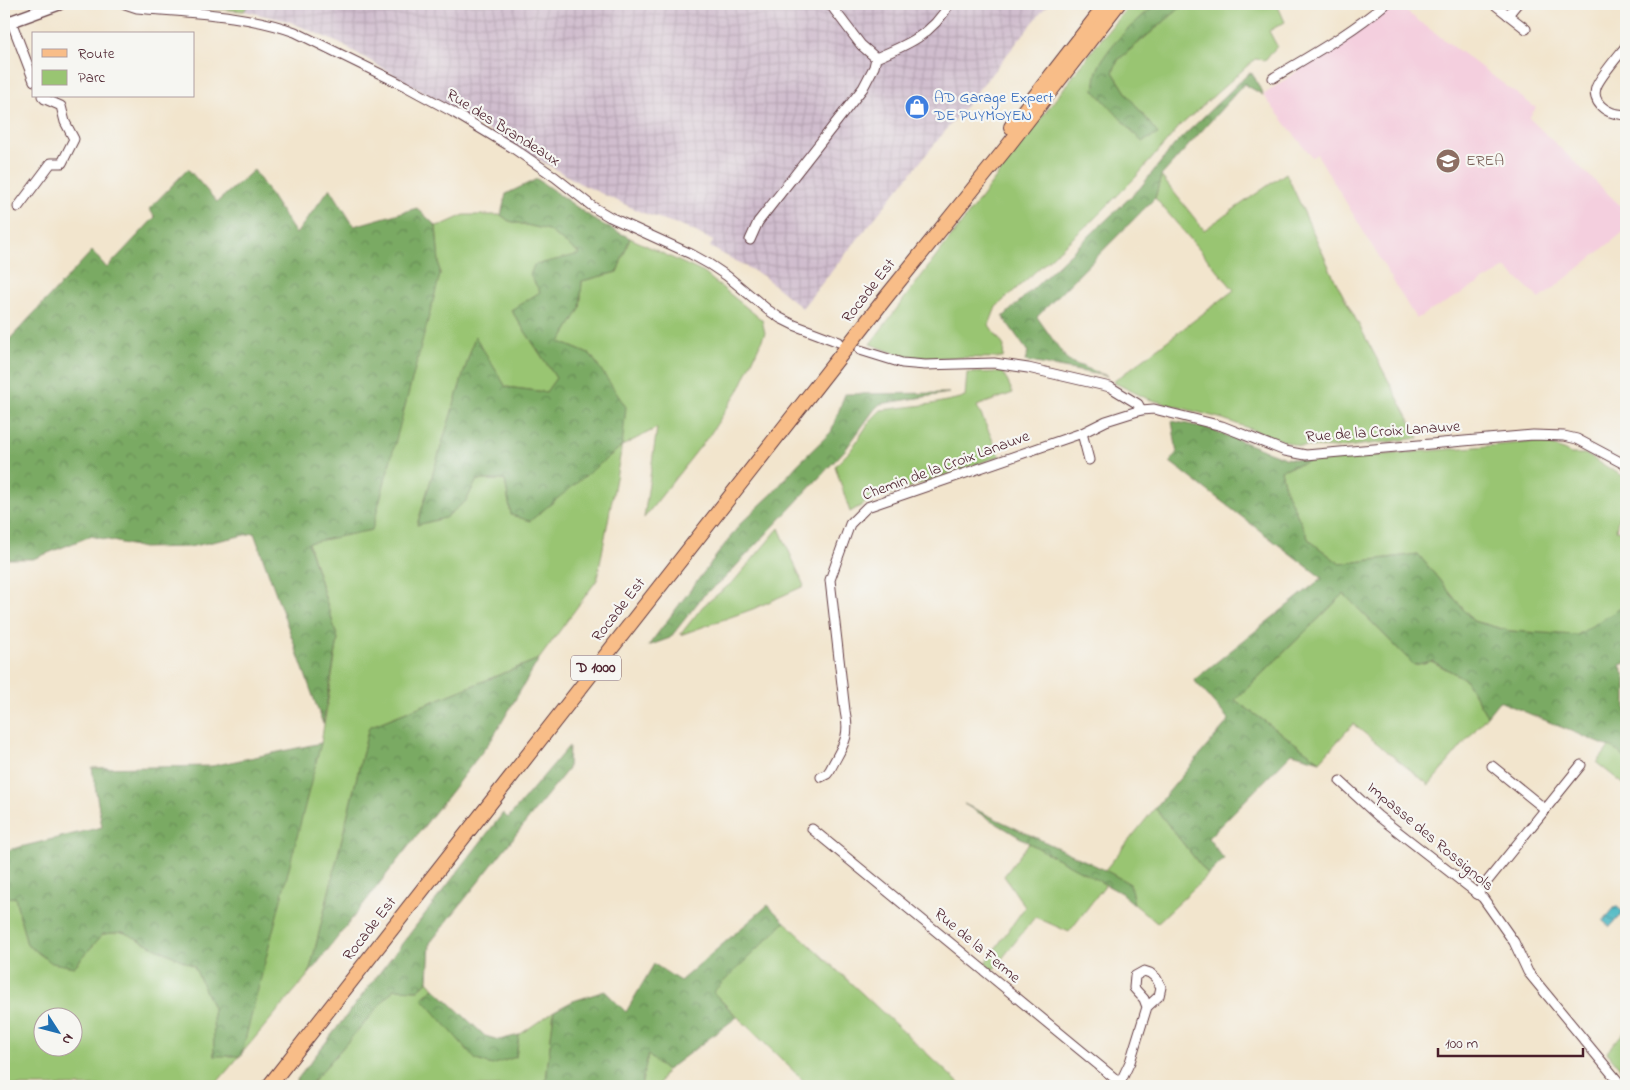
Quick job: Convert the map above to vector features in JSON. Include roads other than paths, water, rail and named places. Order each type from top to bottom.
[{"type":"main road","name":"Rocade Est","points":[[923,250],[1022,112],[1106,4]]},
{"type":"main road","name":"Rocade Est","points":[[269,1086],[923,250],[990,168],[1118,4]]},
{"type":"street","points":[[32,77],[7,23],[59,4]]},
{"type":"street","name":"Rue des Brandeaux","points":[[125,4],[137,8],[242,18],[295,32],[405,86],[453,112],[555,177],[593,207],[709,264],[780,318],[839,342]]},
{"type":"street","points":[[830,4],[861,45],[876,58]]},
{"type":"street","points":[[876,58],[899,49],[928,32],[942,16],[949,4]]},
{"type":"street","points":[[1273,78],[1340,37],[1385,4]]},
{"type":"street","points":[[1494,4],[1526,29]]},
{"type":"street","points":[[1508,15],[1517,4]]},
{"type":"street","points":[[1626,46],[1596,86],[1595,95],[1599,104],[1607,111],[1616,114],[1626,114]]},
{"type":"street","points":[[750,240],[758,222],[863,88],[874,67],[876,58]]},
{"type":"street","points":[[18,207],[50,163],[62,162],[74,139],[65,122],[61,106],[44,98]]},
{"type":"street","points":[[860,350],[902,363],[925,365],[994,363],[1028,368],[1110,387],[1138,404],[1141,410]]},
{"type":"street","name":"Rue de la Croix Lanauve","points":[[1141,410],[1154,409],[1222,426],[1285,451],[1306,455],[1533,435],[1564,436],[1577,439],[1626,465]]},
{"type":"street","name":"Chemin de la Croix Lanauve","points":[[821,777],[830,770],[848,735],[830,580],[850,524],[867,507],[1082,434],[1106,421],[1141,410]]},
{"type":"street","points":[[1082,434],[1089,460]]},
{"type":"street","points":[[1477,894],[1581,765]]},
{"type":"street","points":[[1492,766],[1546,809]]},
{"type":"street","name":"Impasse des Rossignols","points":[[1340,780],[1378,816],[1484,898],[1514,942],[1528,972],[1622,1086]]},
{"type":"street","name":"Rue de la Ferme","points":[[812,829],[1122,1084]]},
{"type":"street","points":[[1122,1084],[1147,1007]]},
{"type":"water","points":[[1616,906],[1623,912],[1610,927],[1603,921]]},
{"type":"place","name":"AD Garage Expert DE PUYMOYEN","points":[[917,107]]},
{"type":"place","name":"EREA","points":[[1448,161]]}]
